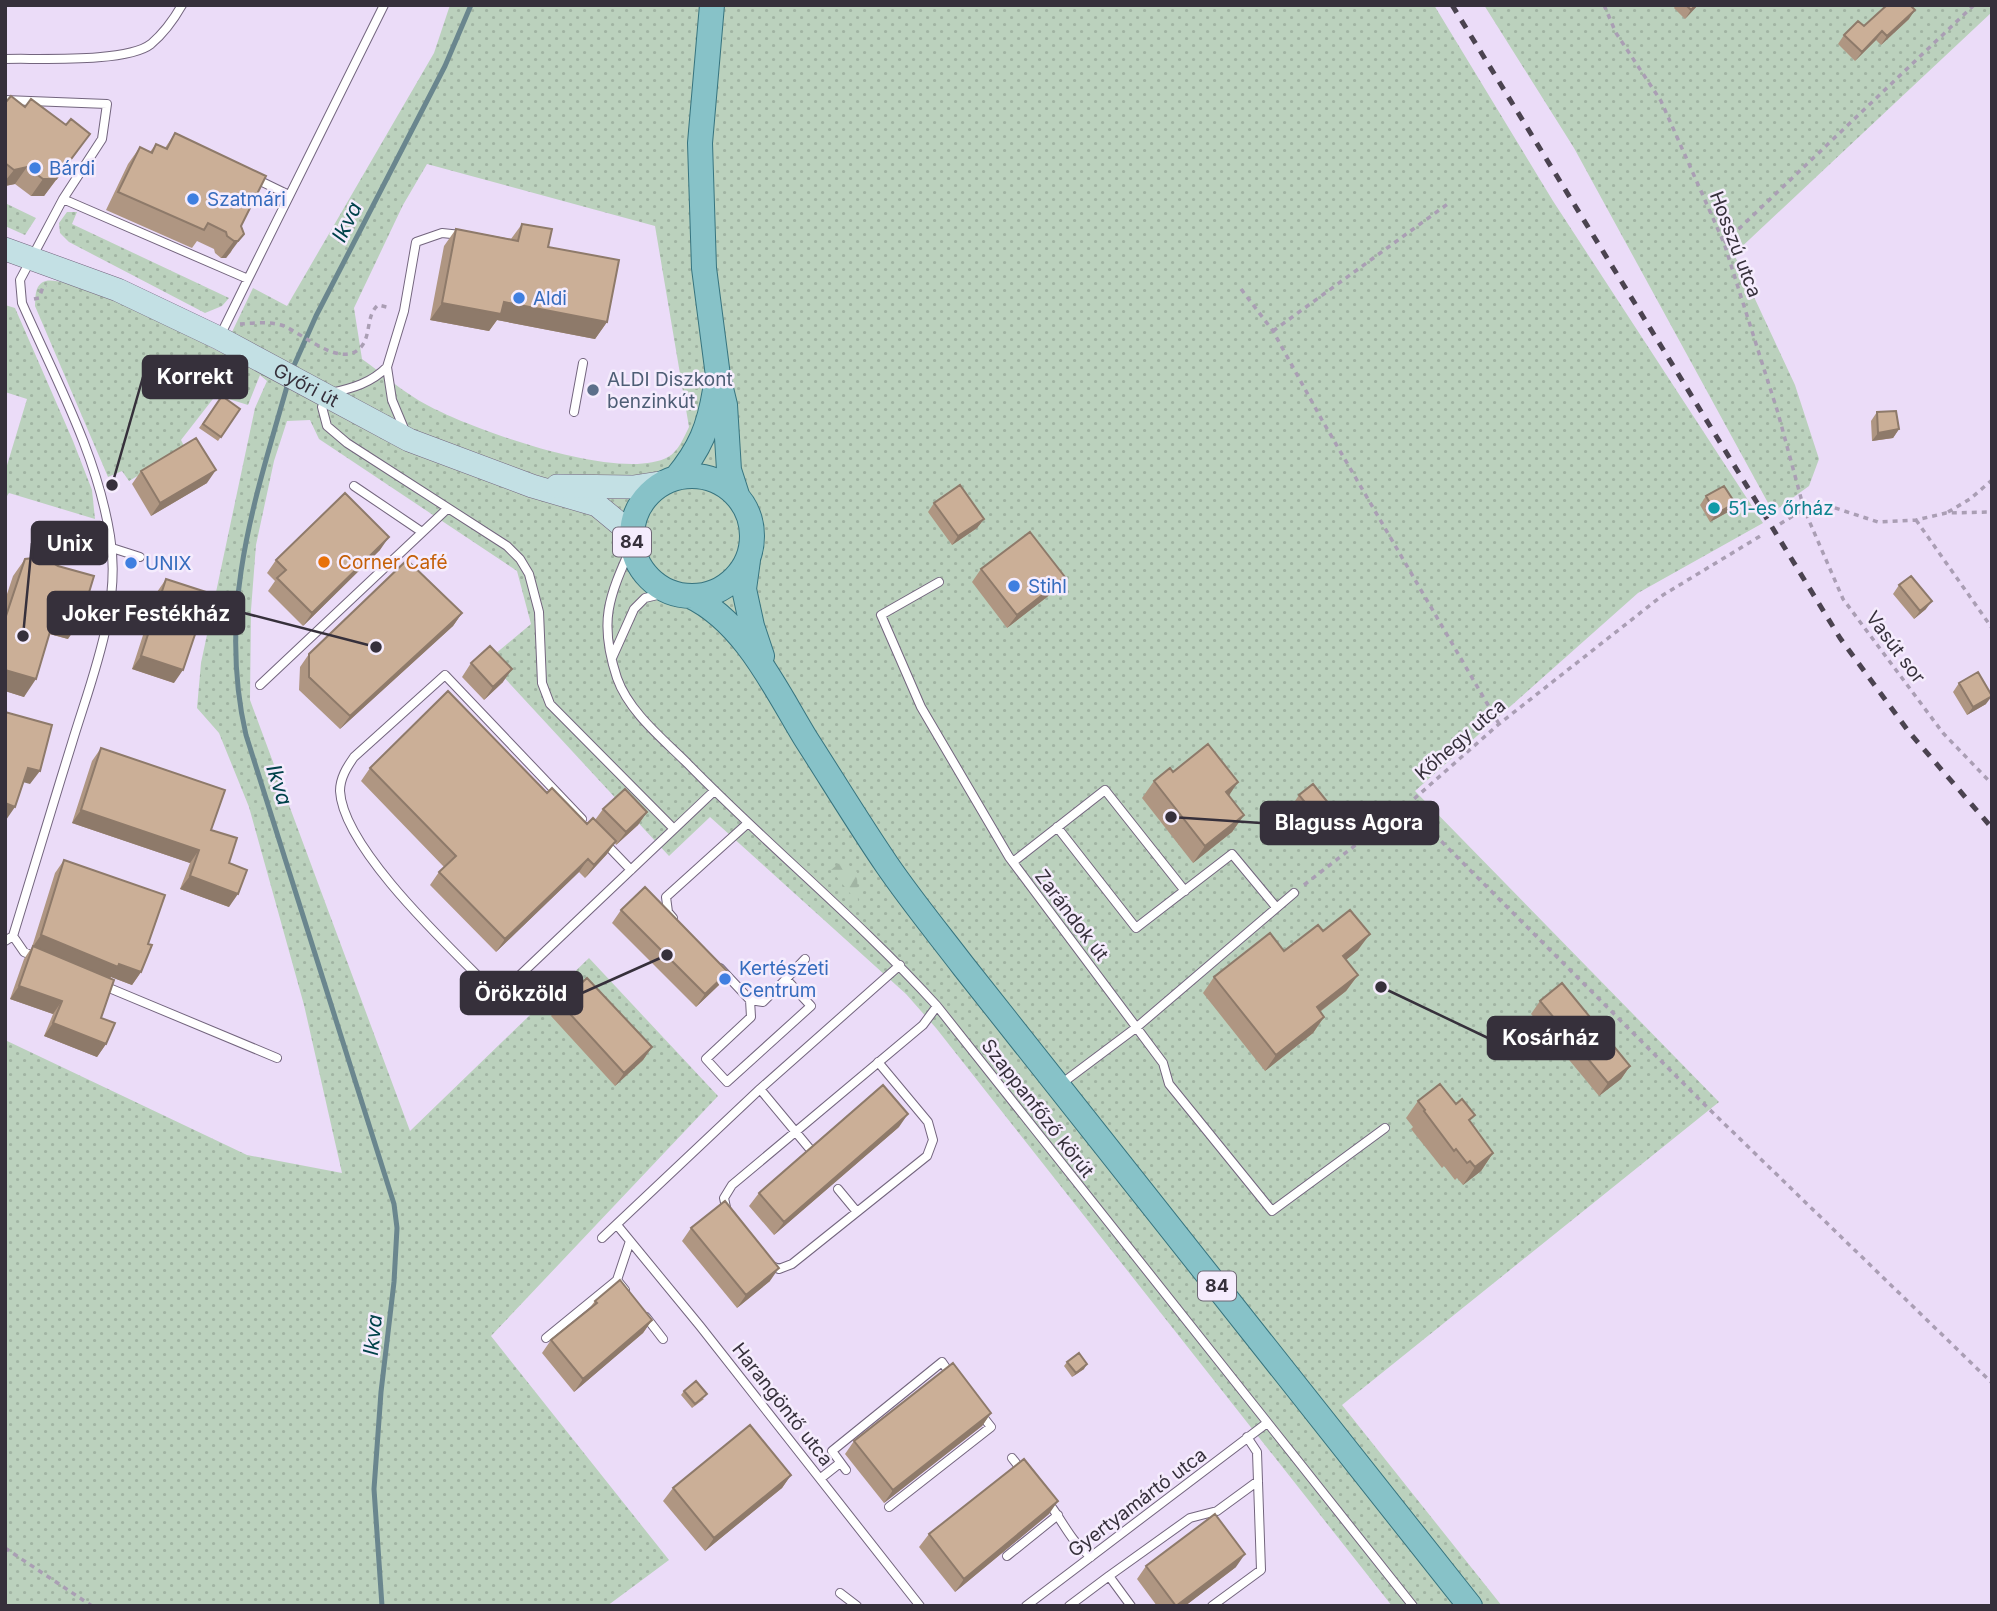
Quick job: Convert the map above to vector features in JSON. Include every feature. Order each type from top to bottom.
[{"type":"main road","name":"84","points":[[712,5],[702,116],[700,175],[704,268],[718,376],[725,405],[729,470],[737,495],[746,510],[751,530],[744,589],[751,626],[768,673]]},
{"type":"main road","name":"Győri út","points":[[5,249],[32,257],[222,332],[267,362],[410,440],[532,486],[597,505],[632,539]]},
{"type":"main road","name":"84","points":[[718,376],[705,435],[694,457],[671,480],[647,496],[633,520],[632,539],[637,561],[656,584],[704,603],[723,619],[768,673],[887,866],[1470,1606]]},
{"type":"main road","points":[[671,480],[706,477],[721,483],[737,495]]},
{"type":"main road","name":"Győri út","points":[[532,486],[633,487],[671,480]]},
{"type":"main road","points":[[680,594],[705,595],[730,582],[740,573],[748,559]]},
{"type":"lane","points":[[5,59],[107,57],[149,46],[173,21],[182,5]]},
{"type":"lane","points":[[222,332],[384,5]]},
{"type":"lane","points":[[5,100],[107,104],[102,139],[63,199],[20,280],[22,303],[92,466],[112,548],[110,607],[97,660],[13,936],[5,941]]},
{"type":"lane","points":[[243,173],[289,195]]},
{"type":"lane","points":[[63,199],[248,279]]},
{"type":"lane","points":[[410,440],[392,400],[387,367],[404,311],[416,242],[442,233],[465,235]]},
{"type":"lane","points":[[574,412],[583,363]]},
{"type":"lane","points":[[387,367],[376,378],[351,389],[322,393],[327,426],[346,443],[507,546],[520,559],[529,574],[539,612],[542,683],[550,704],[674,829]]},
{"type":"lane","points":[[354,486],[422,532]]},
{"type":"lane","points":[[260,685],[448,508]]},
{"type":"lane","name":"Szappanfőző körút","points":[[632,539],[609,600],[606,631],[618,680],[635,710],[714,791],[900,965],[937,1006],[1413,1606]]},
{"type":"lane","points":[[112,548],[140,556]]},
{"type":"lane","name":"Zarándok út","points":[[939,582],[881,615],[921,707],[1013,862],[1163,1063],[1169,1084],[1272,1211],[1385,1128]]},
{"type":"lane","points":[[612,658],[634,609],[645,598],[680,594]]},
{"type":"lane","points":[[584,821],[442,671],[354,757],[344,773],[340,789],[344,812],[354,832],[402,898],[498,996],[714,791]]},
{"type":"lane","points":[[1013,862],[1105,790],[1185,891]]},
{"type":"lane","points":[[677,922],[668,912],[666,897],[748,823]]},
{"type":"lane","points":[[1057,827],[1136,928],[1232,854],[1276,907]]},
{"type":"lane","points":[[594,831],[631,870]]},
{"type":"lane","points":[[1059,1086],[1137,1027],[1294,893]]},
{"type":"lane","points":[[13,936],[24,952],[49,963]]},
{"type":"lane","points":[[713,961],[750,1000],[763,1002],[805,959]]},
{"type":"lane","points":[[602,1238],[760,1089],[900,965]]},
{"type":"lane","points":[[87,978],[277,1058]]},
{"type":"lane","points":[[750,1000],[751,1017],[706,1059],[727,1082],[811,1006],[786,979]]},
{"type":"lane","points":[[728,1217],[724,1198],[732,1185],[923,1025],[937,1006]]},
{"type":"lane","points":[[758,1254],[765,1264],[779,1269],[792,1264],[927,1156],[933,1140],[928,1122],[878,1062]]},
{"type":"lane","points":[[760,1089],[809,1148]]},
{"type":"lane","points":[[838,1189],[856,1212]]},
{"type":"lane","name":"Harangöntő utca","points":[[617,1225],[701,1325],[920,1606]]},
{"type":"lane","points":[[546,1338],[617,1280],[630,1241]]},
{"type":"lane","points":[[617,1280],[631,1297]]},
{"type":"lane","points":[[639,1308],[663,1339]]},
{"type":"lane","points":[[821,1478],[843,1466],[832,1451],[942,1362],[958,1384]]},
{"type":"lane","points":[[888,1507],[991,1427],[974,1406]]},
{"type":"lane","name":"Gyertyamártó utca","points":[[1026,1606],[1267,1423]]},
{"type":"lane","points":[[1212,1606],[1261,1570],[1257,1452],[1247,1437]]},
{"type":"lane","points":[[1012,1458],[1028,1478]]},
{"type":"lane","points":[[1069,1606],[1190,1518],[1217,1511],[1258,1481]]},
{"type":"lane","points":[[1043,1496],[1058,1515],[1074,1544],[1091,1557]]},
{"type":"lane","points":[[1007,1556],[1058,1515]]},
{"type":"lane","points":[[1109,1576],[1131,1606]]},
{"type":"lane","points":[[840,1593],[857,1606]]},
{"type":"path","name":"Hosszú utca","points":[[1604,5],[1616,33],[1661,101],[1724,243],[1778,413],[1804,509]]},
{"type":"path","points":[[1724,243],[1974,5]]},
{"type":"path","points":[[1273,331],[1449,203]]},
{"type":"path","points":[[1241,289],[1273,331],[1499,724]]},
{"type":"path","points":[[222,332],[256,323],[285,327],[335,353],[353,354],[364,344],[372,310],[378,305],[404,311]]},
{"type":"path","points":[[1946,513],[1970,499],[1992,480]]},
{"type":"path","points":[[1780,524],[1804,509],[1826,505],[1878,522],[1916,520],[1946,513],[1992,512]]},
{"type":"path","name":"Vasút sor","points":[[1804,509],[1843,599],[1943,733],[1992,784]]},
{"type":"path","points":[[1916,520],[1992,628]]},
{"type":"path","name":"Kőhegy utca","points":[[1294,893],[1406,806],[1499,724],[1663,595],[1762,535]]},
{"type":"path","points":[[1406,806],[1706,1106],[1992,1383]]},
{"type":"path","points":[[5,1548],[92,1606]]},
{"type":"green space","points":[[450,5],[1434,5],[1553,201],[1763,523],[1638,593],[1415,791],[1719,1102],[1342,1405],[1502,1606],[1392,1606],[936,1028],[906,994],[710,817],[669,856],[488,660],[531,624],[517,571],[319,439],[310,420],[287,421],[274,461],[256,545],[251,610],[250,700],[410,1131],[589,958],[718,1096],[491,1336],[669,1560],[607,1606],[5,1606],[5,1040],[247,1155],[342,1173],[304,1005],[249,807],[219,733],[197,708],[201,663],[255,408],[267,381],[260,375],[248,405],[216,395],[181,440],[185,448],[129,481],[122,471],[108,477],[35,306],[37,290],[43,282],[55,281],[76,286],[131,308],[222,353],[253,288],[287,306],[434,53]],"holes":[[[427,164],[655,226],[689,427],[678,448],[668,457],[646,463],[617,463],[583,459],[511,439],[427,405],[362,359],[354,308],[403,205]]]},
{"type":"green space","points":[[1484,5],[1992,5],[1992,12],[1734,254],[1795,385],[1819,459],[1809,486],[1773,512],[1574,148]]},
{"type":"green space","points":[[5,203],[36,218],[25,235],[5,226]]},
{"type":"green space","points":[[67,212],[77,212],[72,224],[229,298],[222,306],[205,313],[69,242],[60,233],[59,223]]},
{"type":"green space","points":[[5,305],[15,308],[73,441],[92,490],[95,519],[9,493],[5,499],[5,472],[27,399],[5,392]]},
{"type":"green space","points":[[843,860],[857,872],[858,903],[831,870]]},
{"type":"building","points":[[1887,5],[1910,5],[1915,10],[1887,36],[1882,31],[1862,52],[1844,35],[1858,21],[1864,26]]},
{"type":"building","name":"Bárdi","points":[[11,96],[25,107],[31,99],[66,125],[71,119],[90,134],[56,179],[43,179],[27,167],[14,170],[5,163],[5,103]]},
{"type":"building","points":[[175,133],[266,176],[241,226],[244,234],[238,241],[208,223],[204,230],[118,192],[140,147],[152,153],[156,144],[167,149]]},
{"type":"building","name":"Aldi","points":[[522,224],[552,229],[548,247],[619,260],[607,322],[504,302],[501,314],[442,303],[456,229],[518,241]]},
{"type":"building","points":[[222,396],[240,409],[221,437],[203,424]]},
{"type":"building","points":[[1896,411],[1899,429],[1878,433],[1877,412]]},
{"type":"building","points":[[196,438],[216,470],[160,503],[141,471]]},
{"type":"building","points":[[960,485],[984,519],[958,536],[934,503]]},
{"type":"building","points":[[1724,486],[1735,503],[1716,514],[1706,496]]},
{"type":"building","name":"Corner Café","points":[[345,493],[389,537],[312,613],[277,578],[286,570],[276,560]]},
{"type":"building","name":"Stihl","points":[[1030,532],[1065,577],[1017,615],[981,569]]},
{"type":"building","points":[[43,557],[58,566],[94,576],[80,622],[55,615],[36,679],[5,670],[5,619],[25,559]]},
{"type":"building","points":[[407,560],[462,613],[350,716],[309,677],[309,654]]},
{"type":"building","points":[[1911,576],[1932,601],[1920,611],[1899,585]]},
{"type":"building","points":[[166,579],[209,593],[183,670],[141,656]]},
{"type":"building","points":[[490,646],[512,669],[493,687],[471,663]]},
{"type":"building","points":[[1978,672],[1992,696],[1973,707],[1959,683]]},
{"type":"building","points":[[448,691],[547,793],[552,788],[587,824],[593,818],[616,841],[594,865],[588,859],[505,939],[439,872],[456,856],[370,768]]},
{"type":"building","points":[[5,712],[52,725],[40,771],[28,768],[15,807],[5,803]]},
{"type":"building","points":[[1208,744],[1238,782],[1226,792],[1244,815],[1205,846],[1154,781],[1170,768],[1173,772]]},
{"type":"building","points":[[101,748],[225,790],[211,830],[237,838],[229,863],[247,870],[238,894],[190,876],[199,850],[81,810]]},
{"type":"building","points":[[1313,784],[1334,810],[1320,821],[1299,795]]},
{"type":"building","points":[[625,789],[647,812],[626,832],[603,809]]},
{"type":"building","points":[[64,860],[165,895],[148,944],[152,945],[141,972],[119,964],[118,967],[41,935]]},
{"type":"building","points":[[645,887],[728,972],[705,994],[621,910]]},
{"type":"building","points":[[1350,910],[1370,934],[1343,956],[1358,975],[1317,1007],[1324,1017],[1276,1055],[1214,977],[1270,933],[1284,951],[1318,925],[1323,931]]},
{"type":"building","points":[[33,946],[114,980],[101,1018],[115,1023],[106,1044],[53,1023],[62,1001],[19,986]]},
{"type":"building","points":[[587,978],[652,1047],[624,1073],[560,1003]]},
{"type":"building","points":[[1562,983],[1630,1066],[1608,1083],[1540,1001]]},
{"type":"building","points":[[1440,1084],[1456,1104],[1462,1099],[1475,1115],[1469,1120],[1493,1153],[1475,1167],[1470,1161],[1467,1163],[1456,1149],[1454,1151],[1418,1101]]},
{"type":"building","points":[[883,1085],[908,1114],[784,1222],[759,1193]]},
{"type":"building","points":[[725,1201],[779,1268],[746,1295],[691,1228]]},
{"type":"building","points":[[620,1280],[652,1320],[583,1379],[551,1340],[597,1303],[595,1301]]},
{"type":"building","points":[[1079,1353],[1087,1364],[1076,1373],[1067,1362]]},
{"type":"building","points":[[953,1363],[991,1413],[893,1490],[854,1441]]},
{"type":"building","points":[[696,1381],[707,1394],[695,1404],[684,1391]]},
{"type":"building","points":[[750,1425],[791,1475],[714,1538],[673,1488]]},
{"type":"building","points":[[1024,1459],[1058,1501],[964,1579],[929,1534]]},
{"type":"building","points":[[1215,1514],[1245,1554],[1176,1606],[1146,1566]]},
{"type":"waterway","name":"Ikva","points":[[292,370],[316,316],[445,66],[471,5]]},
{"type":"waterway","name":"Ikva","points":[[288,383],[263,471],[243,557],[236,644],[238,689],[246,735],[394,1204],[397,1228],[394,1282],[381,1392],[374,1489],[382,1606]]},
{"type":"railway","points":[[1452,5],[1840,638],[1909,732],[1992,828]]},
{"type":"place","name":"Bárdi","points":[[35,168]]},
{"type":"place","name":"Szatmári","points":[[193,199]]},
{"type":"place","name":"Aldi","points":[[519,298]]},
{"type":"place","name":"ALDI Diszkont benzinkút","points":[[593,390]]},
{"type":"place","name":"Korrekt","points":[[112,485]]},
{"type":"place","name":"51-es őrház","points":[[1714,508]]},
{"type":"place","name":"Corner Café","points":[[324,562]]},
{"type":"place","name":"UNIX","points":[[131,563]]},
{"type":"place","name":"Stihl","points":[[1014,586]]},
{"type":"place","name":"Unix","points":[[23,636]]},
{"type":"place","name":"Joker Festékház","points":[[376,647]]},
{"type":"place","name":"Blaguss Agora","points":[[1171,817]]},
{"type":"place","name":"Örökzöld","points":[[667,955]]},
{"type":"place","name":"Kertészeti Centrum","points":[[725,979]]},
{"type":"place","name":"Kosárház","points":[[1381,987]]}]
